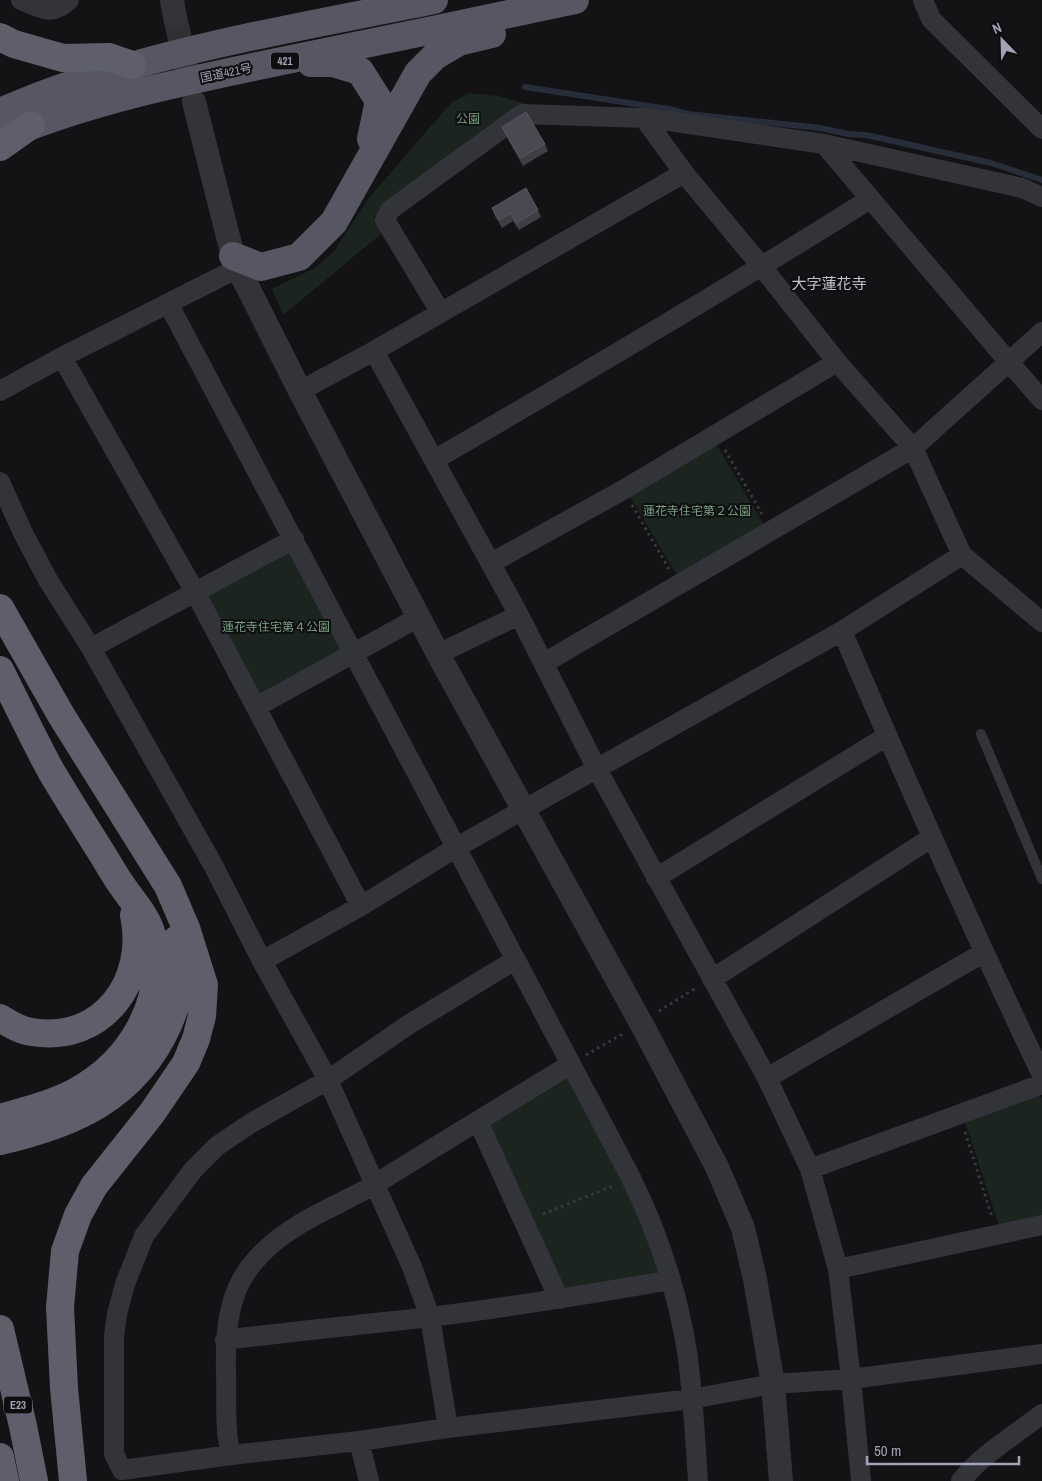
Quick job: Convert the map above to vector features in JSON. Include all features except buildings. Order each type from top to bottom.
[{"type":"highway","points":[[0,37],[14,44],[63,58],[120,61],[248,24],[334,4],[336,0]]},
{"type":"highway","name":"421","points":[[0,112],[120,61],[221,45],[434,0]]},
{"type":"highway","name":"国道421号","points":[[0,138],[31,125],[169,85],[575,0]]},
{"type":"highway","points":[[235,262],[261,267],[299,257],[334,222],[418,73],[435,56],[459,42],[524,26],[582,0]]},
{"type":"highway","points":[[221,45],[248,24]]},
{"type":"highway","points":[[275,63],[333,63],[360,71],[379,101],[374,134],[334,222]]},
{"type":"highway","points":[[0,147],[31,125]]},
{"type":"highway","points":[[0,586],[62,715]]},
{"type":"highway","points":[[0,608],[62,715],[168,886],[186,928],[204,985],[202,1016],[196,1039],[186,1063],[152,1113],[94,1186],[78,1216],[65,1251],[60,1307],[64,1388],[72,1481]]},
{"type":"highway","points":[[0,670],[52,772],[122,887],[142,913],[152,933],[157,955],[153,999],[145,1020],[115,1062],[95,1080],[74,1092],[47,1104],[0,1118]]},
{"type":"highway","points":[[0,683],[28,727]]},
{"type":"highway","points":[[0,1141],[34,1132],[77,1117],[103,1103],[124,1086],[153,1053],[173,1014],[180,990],[182,970],[168,886]]},
{"type":"highway","points":[[0,1018],[30,1032],[64,1033],[83,1027],[98,1019],[112,1006],[123,991],[132,968],[136,950],[137,929],[133,913],[122,887]]},
{"type":"highway","name":"E23","points":[[0,1329],[34,1481]]},
{"type":"highway","points":[[0,1457],[4,1481]]},
{"type":"street","points":[[21,0],[51,11],[61,8],[69,0]]},
{"type":"street","points":[[923,0],[931,19],[1042,129]]},
{"type":"street","points":[[194,102],[235,262],[300,391],[438,654],[641,1023],[717,1167],[743,1228],[755,1279],[773,1384],[781,1481]]},
{"type":"street","points":[[441,313],[385,220],[390,210],[522,114],[644,118],[824,144],[1022,188],[1042,197]]},
{"type":"street","points":[[644,118],[684,173],[837,362],[913,448],[962,555],[1042,622]]},
{"type":"street","points":[[824,144],[1042,400]]},
{"type":"street","points":[[300,391],[441,313],[684,173]]},
{"type":"street","points":[[434,460],[589,371],[762,267],[870,199]]},
{"type":"street","points":[[0,391],[62,357],[169,305],[235,262]]},
{"type":"street","points":[[169,305],[457,847],[650,1217],[678,1305],[687,1352],[698,1481]]},
{"type":"street","points":[[544,663],[913,448],[1042,332]]},
{"type":"street","points":[[374,351],[519,614],[597,769],[767,1078],[810,1169],[838,1269],[851,1378],[860,1481]]},
{"type":"street","points":[[62,357],[195,592],[361,906]]},
{"type":"street","points":[[491,563],[623,490],[837,362]]},
{"type":"street","points":[[0,482],[23,533],[91,648],[212,865],[262,961],[328,1080],[412,1267],[430,1317],[448,1428]]},
{"type":"street","points":[[91,648],[294,539]]},
{"type":"street","points":[[262,961],[361,906],[457,847],[842,630],[962,555]]},
{"type":"street","points":[[438,654],[519,614]]},
{"type":"street","points":[[256,707],[419,617]]},
{"type":"street","points":[[842,630],[983,953],[1042,1075]]},
{"type":"street","points":[[656,878],[887,736]]},
{"type":"street","points":[[712,979],[932,838]]},
{"type":"street","points":[[767,1078],[983,953]]},
{"type":"street","points":[[515,960],[408,1025],[328,1080],[251,1123],[217,1146],[193,1170],[169,1200],[144,1236],[119,1307],[114,1336],[114,1454],[122,1470],[230,1455],[359,1441],[448,1428],[691,1399],[773,1384],[851,1378],[1042,1354]]},
{"type":"street","points":[[230,1455],[226,1409],[225,1340],[230,1310],[238,1286],[261,1252],[300,1224],[374,1184],[571,1064]]},
{"type":"street","points":[[810,1169],[1042,1084]]},
{"type":"street","points":[[478,1122],[559,1299]]},
{"type":"street","points":[[838,1269],[1042,1225]]},
{"type":"street","points":[[225,1340],[324,1327],[430,1317],[559,1299],[671,1280]]},
{"type":"street","points":[[960,1481],[1002,1444],[1042,1414]]},
{"type":"street","points":[[359,1441],[369,1481]]},
{"type":"lane","points":[[981,734],[1042,879]]},
{"type":"path","points":[[716,434],[772,531]]},
{"type":"path","points":[[623,490],[678,585]]},
{"type":"path","points":[[571,1064],[712,979]]},
{"type":"path","points":[[960,1115],[998,1235]]},
{"type":"path","points":[[524,1222],[631,1178]]},
{"type":"green space","name":"公園","points":[[469,93],[499,96],[526,104],[374,216],[381,234],[283,315],[272,289],[315,268],[334,251],[368,199],[451,103]]},
{"type":"green space","name":"蓮花寺住宅第２公園","points":[[715,442],[766,528],[679,579],[628,493]]},
{"type":"green space","name":"蓮花寺住宅第４公園","points":[[290,551],[346,652],[260,701],[204,598]]},
{"type":"green space","points":[[568,1076],[642,1219],[660,1274],[564,1288],[490,1124]]},
{"type":"green space","points":[[1039,1091],[1042,1099],[1042,1220],[1000,1229],[964,1119]]},
{"type":"waterway","points":[[525,87],[669,109],[688,114],[820,128],[849,134],[866,135],[991,163],[1042,180]]},
{"type":"tunnel","points":[[175,17],[187,71]]},
{"type":"district","name":"大字蓮花寺","points":[[829,283]]}]
